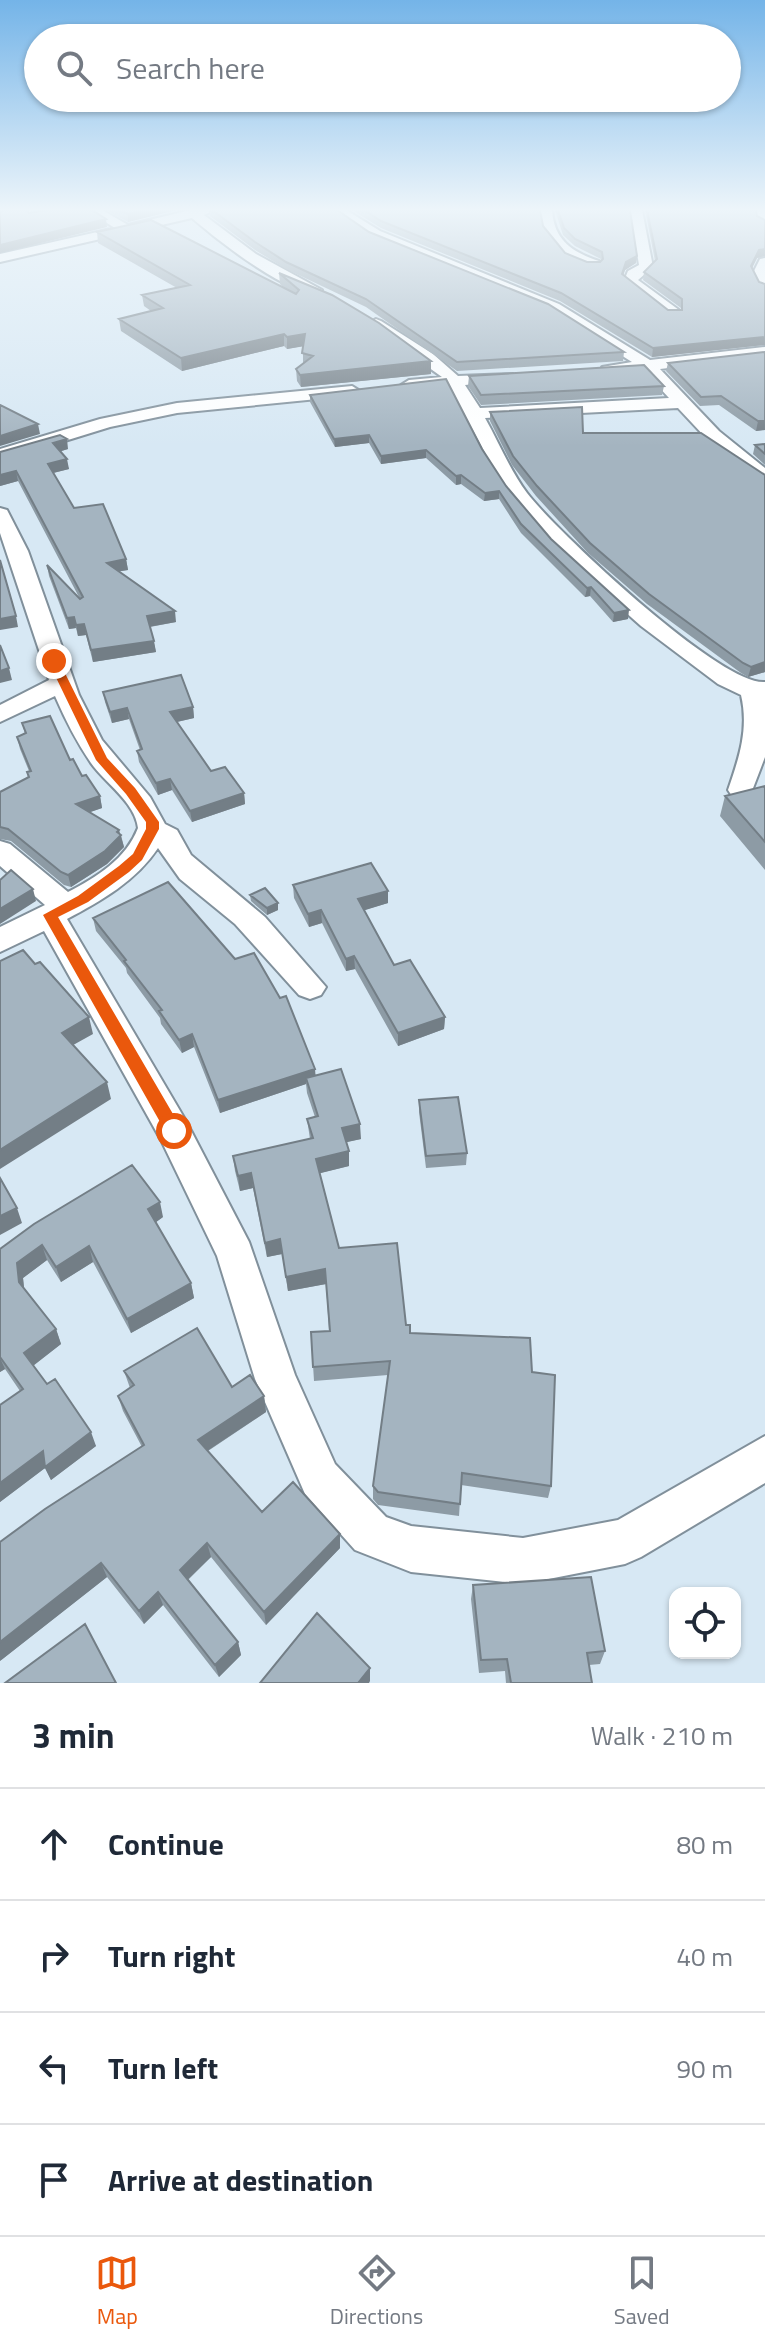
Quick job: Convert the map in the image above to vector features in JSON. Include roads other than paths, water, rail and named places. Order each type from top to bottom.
[{"type":"street","points":[[309,289],[333,299]]},
{"type":"street","points":[[509,289],[554,307],[648,366],[713,435],[765,477]]},
{"type":"street","points":[[641,289],[674,313]]},
{"type":"street","points":[[357,312],[414,348],[452,379],[474,413],[499,465],[520,497],[554,536],[659,630],[731,681],[758,689],[755,748],[741,790]]},
{"type":"street","points":[[587,372],[765,352]]},
{"type":"street","points":[[397,387],[452,379],[525,376]]},
{"type":"street","points":[[0,455],[106,423],[177,408],[366,390]]},
{"type":"street","points":[[474,413],[681,403]]},
{"type":"street","points":[[0,514],[11,567],[63,682],[102,760],[152,822],[152,829],[131,863],[83,899],[0,941]]},
{"type":"street","points":[[0,715],[63,682]]},
{"type":"street","points":[[152,829],[167,837],[172,850],[192,876],[220,893],[248,919],[310,987]]},
{"type":"street","points":[[0,851],[58,911],[235,1254],[276,1379],[320,1479],[371,1534],[411,1549],[523,1561],[581,1550],[625,1541],[765,1458]]}]
